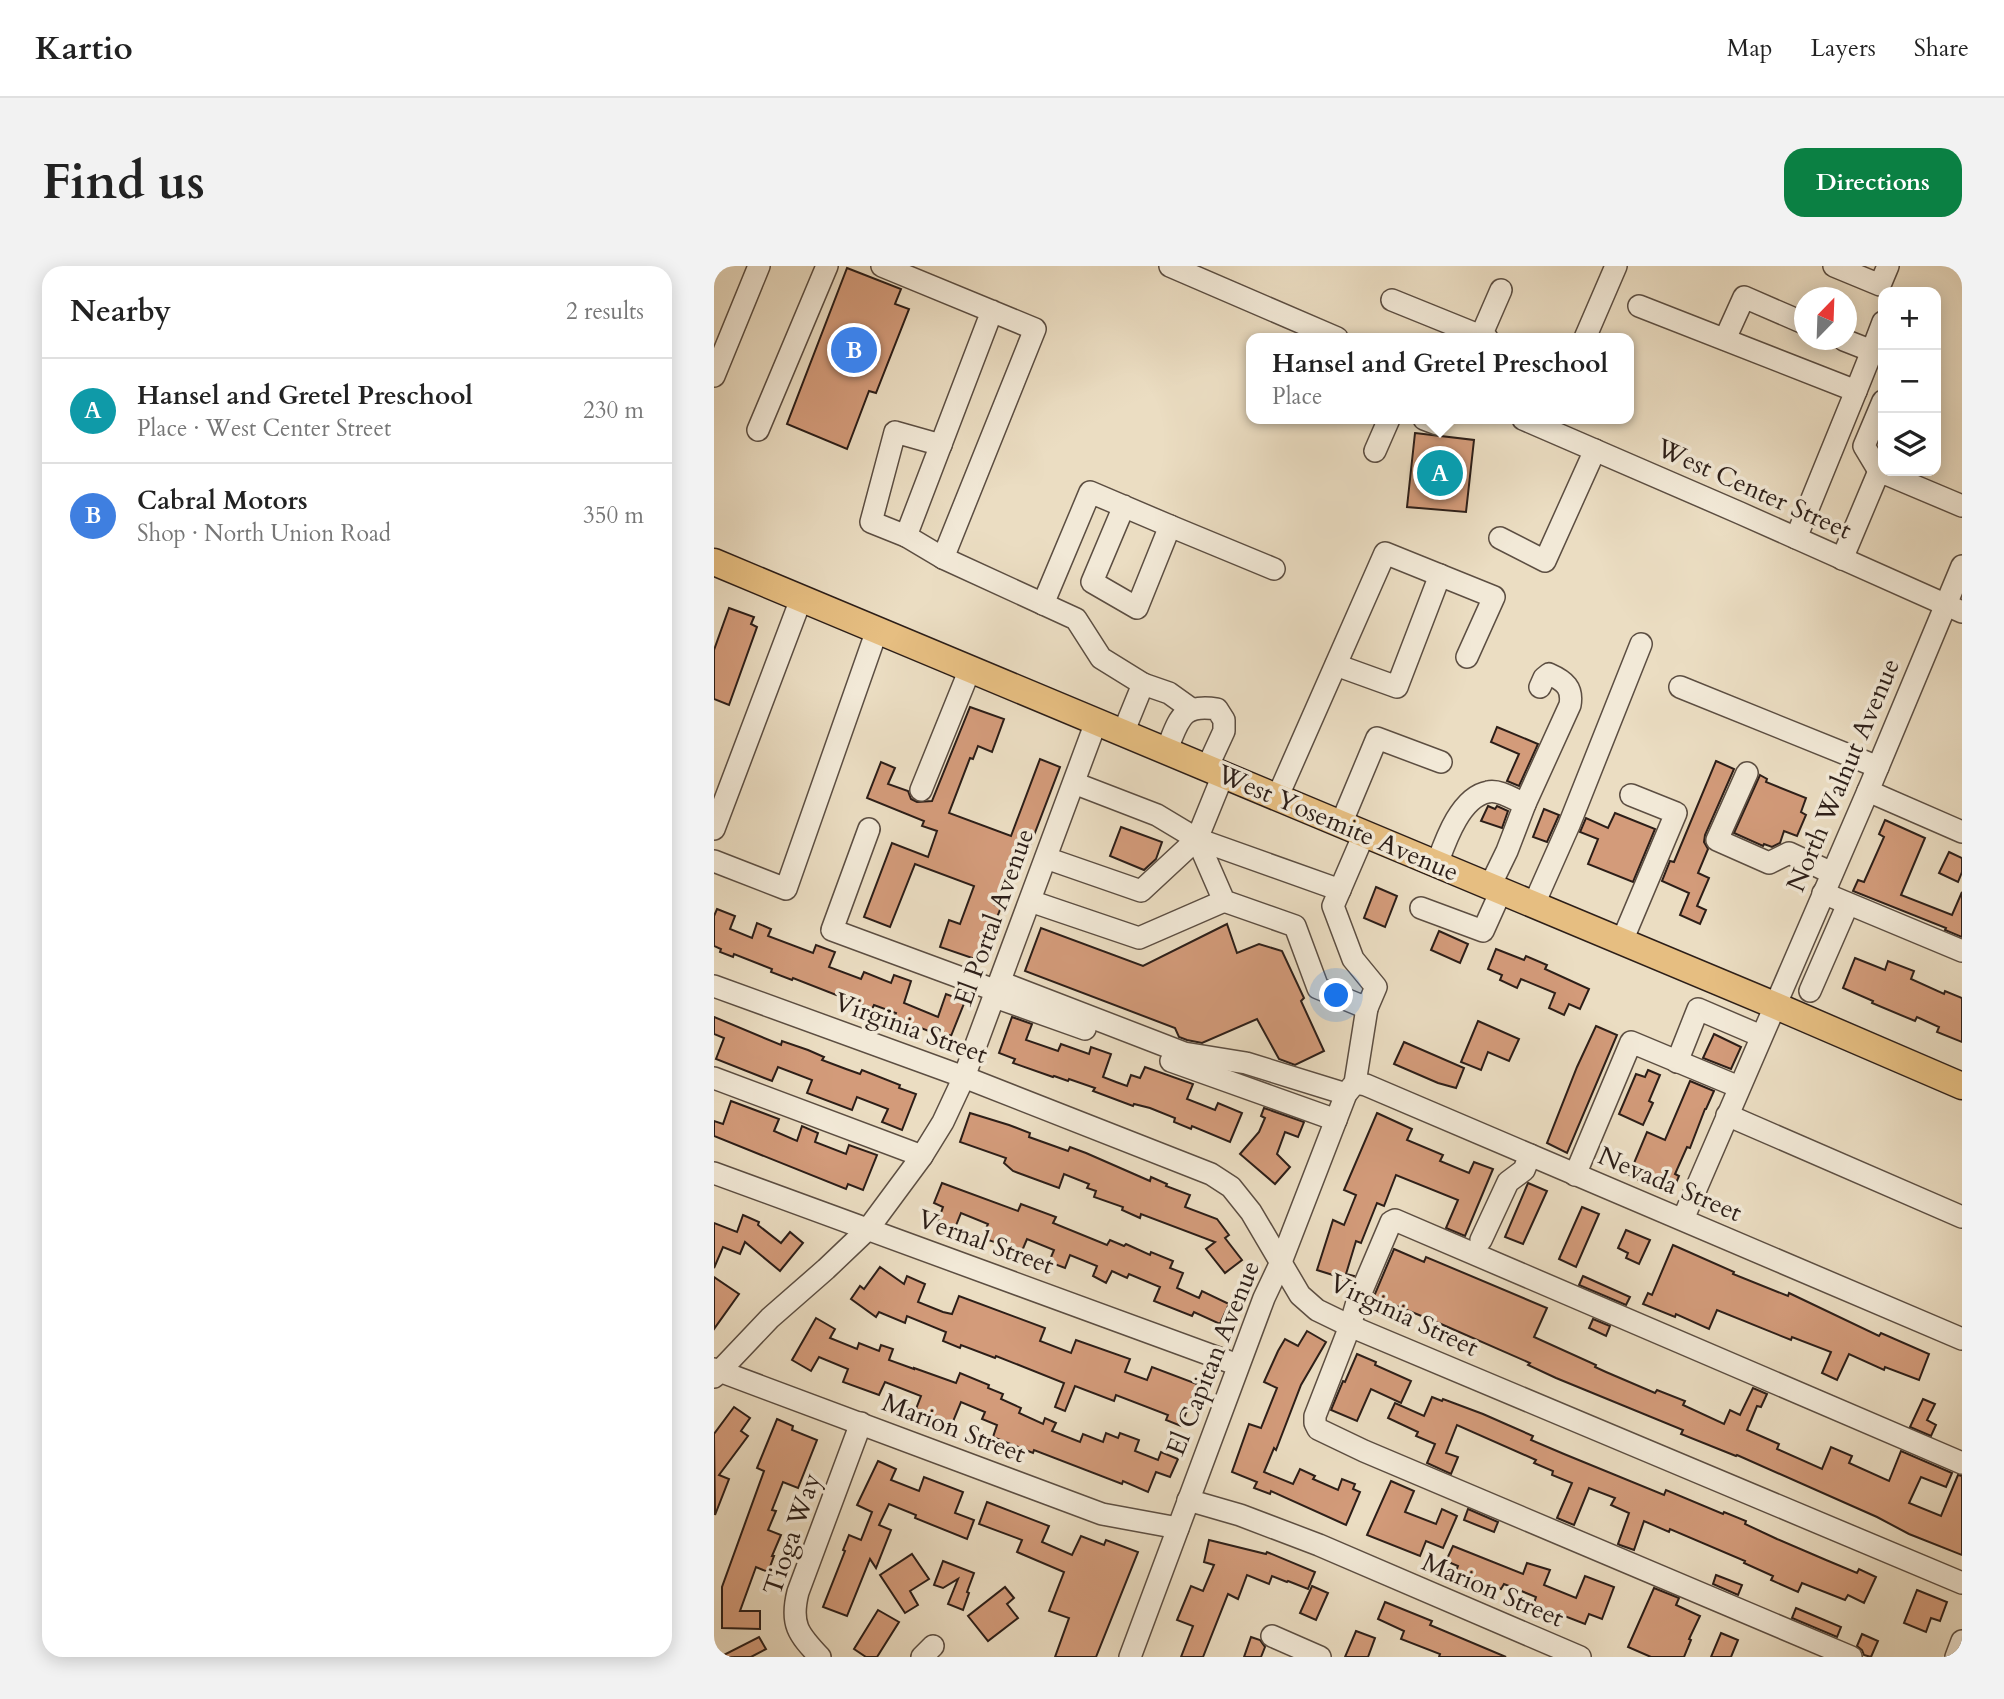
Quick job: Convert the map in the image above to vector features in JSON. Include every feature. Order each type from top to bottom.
[{"type":"main road","name":"West Yosemite Avenue","points":[[716,569],[801,598],[1962,1086]]},
{"type":"street","points":[[714,376],[759,266]]},
{"type":"street","points":[[758,430],[827,266]]},
{"type":"street","points":[[882,266],[1035,329],[943,558]]},
{"type":"street","points":[[1170,266],[1325,333]]},
{"type":"street","points":[[1587,333],[1616,266]]},
{"type":"street","points":[[1834,266],[1880,285],[1888,266]]},
{"type":"street","points":[[1485,333],[1501,290]]},
{"type":"street","points":[[1725,340],[1744,297],[1794,319]]},
{"type":"street","points":[[1392,300],[1474,333]]},
{"type":"street","points":[[1639,306],[1856,391]]},
{"type":"street","points":[[905,536],[992,311]]},
{"type":"street","points":[[1796,538],[1878,335]]},
{"type":"street","points":[[1857,345],[1872,351]]},
{"type":"street","points":[[1878,413],[1864,446],[1878,468]]},
{"type":"street","points":[[1375,452],[1388,424]]},
{"type":"street","name":"West Center Street","points":[[1549,424],[1595,450],[1954,609]]},
{"type":"street","points":[[941,445],[895,432],[871,522],[1076,619],[1101,658],[1143,684],[1169,693],[1190,708],[1217,709],[1224,720],[1215,772],[1197,839],[1141,891],[1046,858]]},
{"type":"street","points":[[1500,538],[1545,561],[1595,450]]},
{"type":"street","points":[[1842,559],[1878,476]]},
{"type":"street","points":[[1892,476],[1962,506]]},
{"type":"street","points":[[1043,604],[1090,492],[1274,569]]},
{"type":"street","points":[[1124,506],[1092,582],[1137,608],[1170,526]]},
{"type":"street","points":[[1277,797],[1385,553],[1494,597],[1466,657]]},
{"type":"street","name":"North Walnut Avenue","points":[[1683,1219],[1878,767],[1954,609],[1962,566]]},
{"type":"street","points":[[1336,664],[1396,687],[1440,575]]},
{"type":"street","points":[[714,829],[801,598]]},
{"type":"street","points":[[714,861],[786,889],[877,630]]},
{"type":"street","points":[[1534,904],[1569,825],[1641,644]]},
{"type":"street","points":[[921,790],[970,669]]},
{"type":"street","points":[[1422,908],[1483,932],[1507,851],[1525,804],[1570,705],[1566,683],[1549,674],[1539,687]]},
{"type":"street","points":[[1123,733],[1143,684]]},
{"type":"street","points":[[1680,687],[1878,767]]},
{"type":"street","points":[[1166,751],[1182,716],[1190,708]]},
{"type":"street","name":"El Portal Avenue","points":[[716,1372],[770,1318],[868,1229],[922,1156],[943,1122],[964,1077],[1096,722]]},
{"type":"street","points":[[1074,782],[1157,815],[1197,839],[1340,890],[1352,829],[1377,738],[1441,762]]},
{"type":"street","points":[[1747,773],[1717,840],[1769,863],[1789,853],[1832,873]]},
{"type":"street","points":[[1868,791],[1962,832]]},
{"type":"street","points":[[1437,864],[1461,812],[1478,797],[1488,792],[1496,792],[1525,804]]},
{"type":"street","points":[[1622,941],[1676,813],[1631,795]]},
{"type":"street","points":[[869,829],[832,930],[1336,1120]]},
{"type":"street","points":[[1197,839],[1224,901]]},
{"type":"street","name":"El Capitan Avenue","points":[[1130,1657],[1264,1297],[1281,1262],[1336,1120],[1351,1089],[1367,1008],[1376,987],[1353,959],[1333,906],[1340,890]]},
{"type":"street","points":[[1823,893],[1962,951]]},
{"type":"street","points":[[1030,901],[1139,938],[1224,901],[1295,926],[1318,988],[1367,1008]]},
{"type":"street","points":[[1810,991],[1848,904]]},
{"type":"street","name":"Virginia Street","points":[[714,986],[964,1077],[1211,1174],[1238,1195],[1300,1295],[1317,1310],[1962,1583]]},
{"type":"street","name":"Nevada Street","points":[[997,990],[1184,1053],[1247,1063],[1351,1089],[1366,1085],[1962,1339]]},
{"type":"street","points":[[1677,1062],[1699,1009],[1761,1036]]},
{"type":"street","points":[[1576,1175],[1631,1042],[1739,1087]]},
{"type":"street","points":[[714,1078],[922,1156]]},
{"type":"street","points":[[1727,1115],[1962,1217]]},
{"type":"street","points":[[1481,1240],[1508,1182],[1524,1170],[1530,1155]]},
{"type":"street","name":"Vernal Street","points":[[714,1172],[1238,1365]]},
{"type":"street","points":[[1852,1657],[1364,1451],[1318,1429],[1315,1416],[1357,1302],[1391,1222],[1395,1220],[1962,1463]]},
{"type":"street","name":"Marion Street","points":[[716,1372],[861,1423],[1102,1514],[1178,1528]]},
{"type":"street","name":"Tioga Way","points":[[820,1657],[800,1633],[793,1609],[861,1423]]},
{"type":"street","name":"Marion Street","points":[[1188,1500],[1240,1515],[1320,1545],[1580,1657]]},
{"type":"street","points":[[1272,1636],[1320,1657]]},
{"type":"building","points":[[847,268],[901,289],[895,304],[909,309],[876,393],[869,391],[847,449],[787,424]]},
{"type":"building","points":[[1415,433],[1474,440],[1466,512],[1407,507]]},
{"type":"building","points":[[729,608],[754,617],[751,624],[757,627],[729,705],[714,699],[714,650]]},
{"type":"building","points":[[970,707],[1004,719],[992,752],[978,746],[973,759],[970,758],[949,813],[1011,836],[1040,759],[1060,767],[1023,864],[1011,860],[995,905],[1001,907],[994,925],[988,923],[975,959],[940,947],[949,920],[960,924],[974,886],[915,864],[890,927],[864,917],[892,843],[928,857],[937,831],[922,826],[924,821],[867,798],[881,762],[895,768],[888,784],[908,791],[911,799],[917,802],[932,801]]},
{"type":"building","points":[[1497,727],[1538,744],[1519,786],[1507,781],[1519,754],[1491,742]]},
{"type":"building","points":[[1716,761],[1734,769],[1705,835],[1704,842],[1708,849],[1698,873],[1709,878],[1697,906],[1706,910],[1700,924],[1680,915],[1689,893],[1662,881],[1670,861],[1674,862]]},
{"type":"building","points":[[1760,775],[1767,779],[1766,782],[1806,798],[1801,812],[1806,815],[1797,836],[1784,831],[1780,843],[1772,847],[1763,846],[1734,833]]},
{"type":"building","points":[[1488,806],[1495,809],[1497,806],[1508,811],[1502,828],[1481,821]]},
{"type":"building","points":[[1544,809],[1559,815],[1547,842],[1533,837]]},
{"type":"building","points":[[1615,813],[1655,829],[1633,882],[1588,864],[1598,839],[1580,832],[1586,818],[1608,828]]},
{"type":"building","points":[[1885,820],[1925,838],[1901,895],[1952,915],[1962,892],[1962,937],[1853,891],[1858,880],[1864,882],[1884,837],[1879,834]]},
{"type":"building","points":[[1121,827],[1162,842],[1156,859],[1144,870],[1110,856]]},
{"type":"building","points":[[1949,852],[1962,858],[1962,872],[1958,882],[1939,873]]},
{"type":"building","points":[[1376,887],[1397,896],[1385,927],[1364,918]]},
{"type":"building","points":[[717,909],[735,916],[730,929],[752,938],[757,923],[771,929],[768,936],[813,953],[816,945],[835,952],[829,967],[861,979],[864,972],[891,983],[894,975],[911,981],[904,1003],[938,1017],[946,994],[965,1001],[951,1036],[935,1029],[934,1033],[894,1018],[896,1013],[874,1005],[872,1009],[771,972],[772,969],[734,954],[733,957],[720,952],[721,949],[714,946],[714,916]]},
{"type":"building","points":[[1227,924],[1237,953],[1259,944],[1282,951],[1324,1051],[1295,1065],[1279,1059],[1257,1019],[1202,1043],[1187,1040],[1179,1037],[1175,1028],[1025,971],[1041,928],[1143,966]]},
{"type":"building","points":[[1439,931],[1468,944],[1460,963],[1431,950]]},
{"type":"building","points":[[1496,949],[1524,960],[1526,956],[1547,965],[1545,969],[1589,989],[1580,1009],[1569,1004],[1564,1015],[1549,1008],[1555,993],[1521,979],[1517,988],[1500,980],[1502,975],[1488,969]]},
{"type":"building","points":[[1855,958],[1885,970],[1888,961],[1914,971],[1911,979],[1944,994],[1945,991],[1962,998],[1962,1042],[1937,1032],[1939,1027],[1917,1017],[1915,1021],[1843,988]]},
{"type":"building","points":[[714,1017],[781,1045],[782,1041],[808,1050],[824,1057],[822,1060],[846,1069],[860,1074],[862,1070],[916,1094],[902,1130],[882,1122],[888,1109],[857,1097],[852,1110],[807,1093],[812,1080],[778,1067],[772,1081],[716,1059],[724,1038],[714,1034]]},
{"type":"building","points":[[1012,1017],[1032,1024],[1026,1040],[1058,1051],[1061,1044],[1089,1054],[1091,1047],[1111,1054],[1103,1077],[1116,1082],[1127,1086],[1131,1075],[1140,1078],[1145,1067],[1193,1084],[1187,1099],[1215,1110],[1218,1103],[1242,1113],[1230,1142],[1192,1126],[1191,1129],[1174,1122],[1175,1118],[1150,1108],[1134,1104],[1133,1106],[1093,1091],[1095,1088],[1013,1063],[1015,1059],[999,1053]]},
{"type":"building","points":[[1478,1021],[1519,1039],[1509,1061],[1488,1052],[1481,1070],[1461,1062]]},
{"type":"building","points":[[1596,1026],[1617,1035],[1567,1153],[1547,1143]]},
{"type":"building","points":[[1714,1034],[1741,1047],[1731,1069],[1703,1058]]},
{"type":"building","points":[[1404,1042],[1464,1068],[1456,1088],[1394,1064]]},
{"type":"building","points":[[1648,1070],[1660,1075],[1649,1101],[1653,1103],[1643,1125],[1619,1114],[1636,1074],[1645,1077]]},
{"type":"building","points":[[1690,1081],[1714,1091],[1690,1148],[1687,1147],[1675,1174],[1679,1176],[1674,1188],[1644,1176],[1641,1181],[1629,1175],[1647,1132],[1665,1140]]},
{"type":"building","points":[[731,1101],[779,1119],[774,1131],[797,1141],[802,1126],[818,1133],[815,1142],[846,1154],[849,1145],[877,1155],[863,1190],[848,1184],[846,1189],[714,1136],[714,1121],[723,1124]]},
{"type":"building","points":[[1264,1108],[1304,1122],[1298,1137],[1285,1132],[1277,1154],[1290,1167],[1275,1184],[1240,1154],[1259,1132],[1265,1118],[1261,1116]]},
{"type":"building","points":[[970,1113],[1030,1133],[1029,1137],[1068,1151],[1070,1147],[1086,1153],[1150,1181],[1151,1177],[1190,1195],[1185,1207],[1217,1219],[1229,1235],[1225,1238],[1242,1260],[1225,1273],[1206,1249],[1215,1242],[1141,1214],[1140,1218],[1122,1210],[1123,1207],[1094,1197],[1096,1191],[1087,1188],[1089,1184],[1064,1174],[1059,1188],[1013,1171],[1004,1163],[1006,1158],[960,1142]]},
{"type":"building","points":[[1377,1113],[1412,1129],[1407,1140],[1443,1155],[1440,1161],[1469,1173],[1474,1162],[1493,1169],[1465,1236],[1446,1228],[1458,1200],[1396,1175],[1384,1206],[1377,1203],[1361,1243],[1356,1241],[1346,1274],[1354,1276],[1349,1288],[1334,1283],[1336,1276],[1317,1270],[1333,1220],[1344,1225],[1356,1195],[1344,1190]]},
{"type":"building","points":[[942,1183],[1018,1211],[1021,1204],[1056,1217],[1053,1223],[1107,1245],[1110,1240],[1173,1261],[1170,1268],[1183,1273],[1177,1288],[1199,1298],[1202,1291],[1229,1304],[1220,1324],[1194,1312],[1192,1316],[1154,1301],[1160,1287],[1129,1274],[1127,1278],[1112,1271],[1106,1283],[1093,1276],[1097,1266],[1070,1255],[1065,1268],[1049,1262],[1054,1250],[1027,1239],[1022,1251],[982,1238],[988,1224],[961,1213],[955,1228],[938,1221],[943,1207],[934,1203]]},
{"type":"building","points":[[1528,1183],[1547,1191],[1523,1244],[1505,1237]]},
{"type":"building","points":[[1582,1207],[1599,1214],[1576,1267],[1559,1259]]},
{"type":"building","points":[[743,1215],[759,1222],[758,1225],[781,1243],[790,1232],[803,1243],[780,1271],[745,1242],[740,1254],[723,1247],[714,1268],[714,1223],[737,1232]]},
{"type":"building","points":[[1626,1230],[1650,1240],[1639,1264],[1626,1258],[1628,1253],[1618,1248]]},
{"type":"building","points":[[1673,1245],[1734,1272],[1733,1274],[1788,1296],[1789,1293],[1879,1336],[1881,1333],[1929,1354],[1919,1380],[1885,1367],[1884,1370],[1849,1354],[1837,1380],[1822,1373],[1831,1352],[1792,1337],[1791,1340],[1717,1310],[1709,1329],[1676,1314],[1675,1317],[1643,1304],[1648,1293],[1652,1295]]},
{"type":"building","points":[[1394,1249],[1424,1262],[1426,1257],[1547,1308],[1534,1337],[1655,1393],[1657,1390],[1685,1401],[1683,1405],[1724,1424],[1730,1410],[1740,1415],[1753,1388],[1767,1394],[1761,1407],[1757,1406],[1747,1430],[1779,1444],[1777,1449],[1822,1469],[1831,1447],[1852,1456],[1849,1463],[1889,1481],[1901,1451],[1952,1473],[1946,1487],[1921,1477],[1909,1503],[1941,1516],[1958,1475],[1962,1476],[1962,1555],[1909,1534],[1737,1455],[1681,1434],[1683,1430],[1556,1378],[1528,1365],[1530,1363],[1441,1324],[1385,1301],[1383,1306],[1372,1301]]},
{"type":"building","points":[[880,1267],[904,1284],[907,1276],[925,1284],[918,1302],[943,1312],[952,1314],[959,1296],[1045,1328],[1040,1341],[1071,1353],[1076,1340],[1130,1359],[1125,1372],[1147,1380],[1152,1367],[1197,1384],[1181,1426],[1166,1420],[1168,1415],[1116,1395],[1114,1401],[1075,1386],[1065,1411],[1055,1407],[1064,1383],[996,1356],[995,1358],[943,1341],[946,1332],[907,1316],[905,1323],[879,1312],[876,1317],[851,1299],[860,1286],[864,1289]]},
{"type":"building","points":[[1583,1276],[1630,1297],[1626,1305],[1579,1285]]},
{"type":"building","points":[[714,1277],[739,1294],[714,1329]]},
{"type":"building","points":[[816,1318],[835,1329],[830,1338],[857,1349],[859,1343],[879,1351],[881,1345],[893,1349],[889,1360],[956,1383],[960,1373],[989,1385],[988,1388],[1003,1394],[1001,1399],[1021,1408],[1019,1413],[1043,1424],[1045,1418],[1056,1423],[1052,1431],[1080,1442],[1083,1434],[1103,1442],[1106,1433],[1118,1438],[1120,1433],[1139,1440],[1135,1451],[1158,1460],[1161,1452],[1178,1459],[1170,1477],[1156,1472],[1148,1492],[993,1437],[997,1425],[982,1419],[985,1412],[961,1402],[952,1424],[916,1409],[921,1396],[885,1382],[879,1395],[843,1382],[848,1369],[819,1357],[811,1371],[792,1360]]},
{"type":"building","points":[[1593,1319],[1610,1326],[1606,1336],[1589,1328]]},
{"type":"building","points":[[1307,1331],[1326,1342],[1301,1385],[1276,1450],[1274,1448],[1264,1472],[1293,1484],[1300,1469],[1315,1476],[1313,1479],[1338,1490],[1342,1479],[1355,1484],[1353,1489],[1360,1492],[1346,1525],[1271,1491],[1270,1494],[1254,1488],[1257,1482],[1232,1472],[1249,1424],[1261,1428],[1277,1388],[1264,1382],[1278,1351],[1285,1339],[1298,1346]]},
{"type":"building","points":[[1357,1354],[1411,1381],[1401,1403],[1371,1389],[1357,1421],[1331,1410]]},
{"type":"building","points":[[1432,1397],[1483,1414],[1533,1436],[1531,1440],[1664,1495],[1666,1490],[1723,1514],[1724,1512],[1826,1560],[1857,1573],[1859,1569],[1876,1577],[1864,1603],[1848,1595],[1845,1600],[1802,1583],[1798,1592],[1771,1580],[1773,1576],[1744,1563],[1745,1561],[1670,1529],[1669,1532],[1644,1521],[1634,1550],[1620,1545],[1618,1544],[1629,1513],[1611,1505],[1615,1498],[1589,1488],[1574,1525],[1557,1518],[1572,1483],[1552,1475],[1553,1471],[1534,1463],[1536,1460],[1457,1425],[1446,1453],[1458,1457],[1451,1474],[1427,1463],[1435,1444],[1416,1436],[1418,1432],[1388,1418],[1395,1403],[1424,1416]]},
{"type":"building","points":[[1923,1399],[1935,1404],[1927,1420],[1936,1425],[1931,1436],[1910,1427]]},
{"type":"building","points":[[734,1407],[750,1418],[741,1431],[748,1436],[719,1475],[729,1479],[715,1515],[714,1434]]},
{"type":"building","points":[[777,1419],[793,1426],[792,1430],[817,1440],[798,1488],[783,1482],[772,1510],[776,1511],[768,1530],[781,1535],[774,1556],[768,1572],[756,1567],[740,1611],[760,1611],[760,1629],[722,1628],[722,1587],[764,1471],[757,1468]]},
{"type":"building","points":[[878,1461],[896,1469],[891,1480],[919,1491],[924,1477],[963,1492],[955,1513],[974,1520],[967,1539],[915,1518],[916,1515],[889,1504],[879,1525],[891,1530],[876,1568],[870,1559],[847,1616],[823,1607],[849,1535],[861,1540],[872,1512],[857,1505]]},
{"type":"building","points":[[1391,1481],[1414,1491],[1405,1512],[1436,1524],[1442,1509],[1457,1516],[1443,1548],[1426,1541],[1420,1556],[1367,1535]]},
{"type":"building","points":[[987,1502],[1049,1526],[1042,1542],[1072,1555],[1081,1536],[1104,1545],[1106,1540],[1138,1552],[1096,1657],[1055,1657],[1069,1618],[1049,1611],[1064,1572],[1017,1552],[1022,1540],[979,1524]]},
{"type":"building","points":[[1468,1509],[1498,1522],[1494,1532],[1464,1520]]},
{"type":"building","points":[[1209,1540],[1266,1554],[1267,1552],[1315,1572],[1308,1589],[1272,1576],[1269,1584],[1247,1575],[1238,1599],[1228,1594],[1203,1657],[1181,1657],[1193,1626],[1177,1620],[1191,1586],[1203,1591],[1214,1565],[1204,1562]]},
{"type":"building","points":[[1453,1546],[1523,1574],[1527,1563],[1550,1570],[1544,1585],[1576,1598],[1585,1576],[1614,1587],[1602,1619],[1589,1614],[1585,1624],[1533,1606],[1536,1597],[1504,1584],[1501,1589],[1456,1571],[1458,1566],[1446,1561]]},
{"type":"building","points":[[912,1554],[929,1579],[910,1591],[918,1605],[905,1613],[880,1575]]},
{"type":"building","points":[[943,1561],[974,1573],[963,1610],[948,1604],[958,1579],[943,1588],[934,1585]]},
{"type":"building","points":[[1716,1575],[1742,1585],[1738,1595],[1713,1584]]},
{"type":"building","points":[[1312,1586],[1328,1593],[1316,1620],[1300,1613]]},
{"type":"building","points":[[1005,1587],[1014,1598],[1007,1604],[1018,1618],[988,1641],[968,1616]]},
{"type":"building","points":[[1654,1588],[1679,1598],[1676,1605],[1700,1616],[1684,1657],[1651,1657],[1628,1647]]},
{"type":"building","points":[[1917,1590],[1947,1602],[1940,1621],[1931,1618],[1926,1632],[1904,1623]]},
{"type":"building","points":[[1385,1602],[1432,1621],[1430,1625],[1506,1657],[1439,1657],[1440,1654],[1401,1639],[1404,1631],[1378,1619]]},
{"type":"building","points":[[1796,1608],[1841,1627],[1837,1637],[1792,1618]]},
{"type":"building","points":[[878,1610],[899,1622],[877,1657],[866,1657],[854,1649]]},
{"type":"building","points":[[1356,1631],[1375,1638],[1368,1657],[1345,1657]]},
{"type":"building","points":[[1721,1633],[1738,1640],[1731,1657],[1711,1657]]},
{"type":"building","points":[[1862,1634],[1878,1641],[1871,1657],[1864,1655],[1857,1646]]},
{"type":"building","points":[[759,1637],[766,1649],[751,1657],[720,1657]]},
{"type":"building","points":[[1251,1637],[1260,1640],[1265,1647],[1261,1657],[1244,1657]]},
{"type":"place","name":"Cabral Motors","points":[[854,350]]},
{"type":"place","name":"Hansel and Gretel Preschool","points":[[1440,473]]}]
